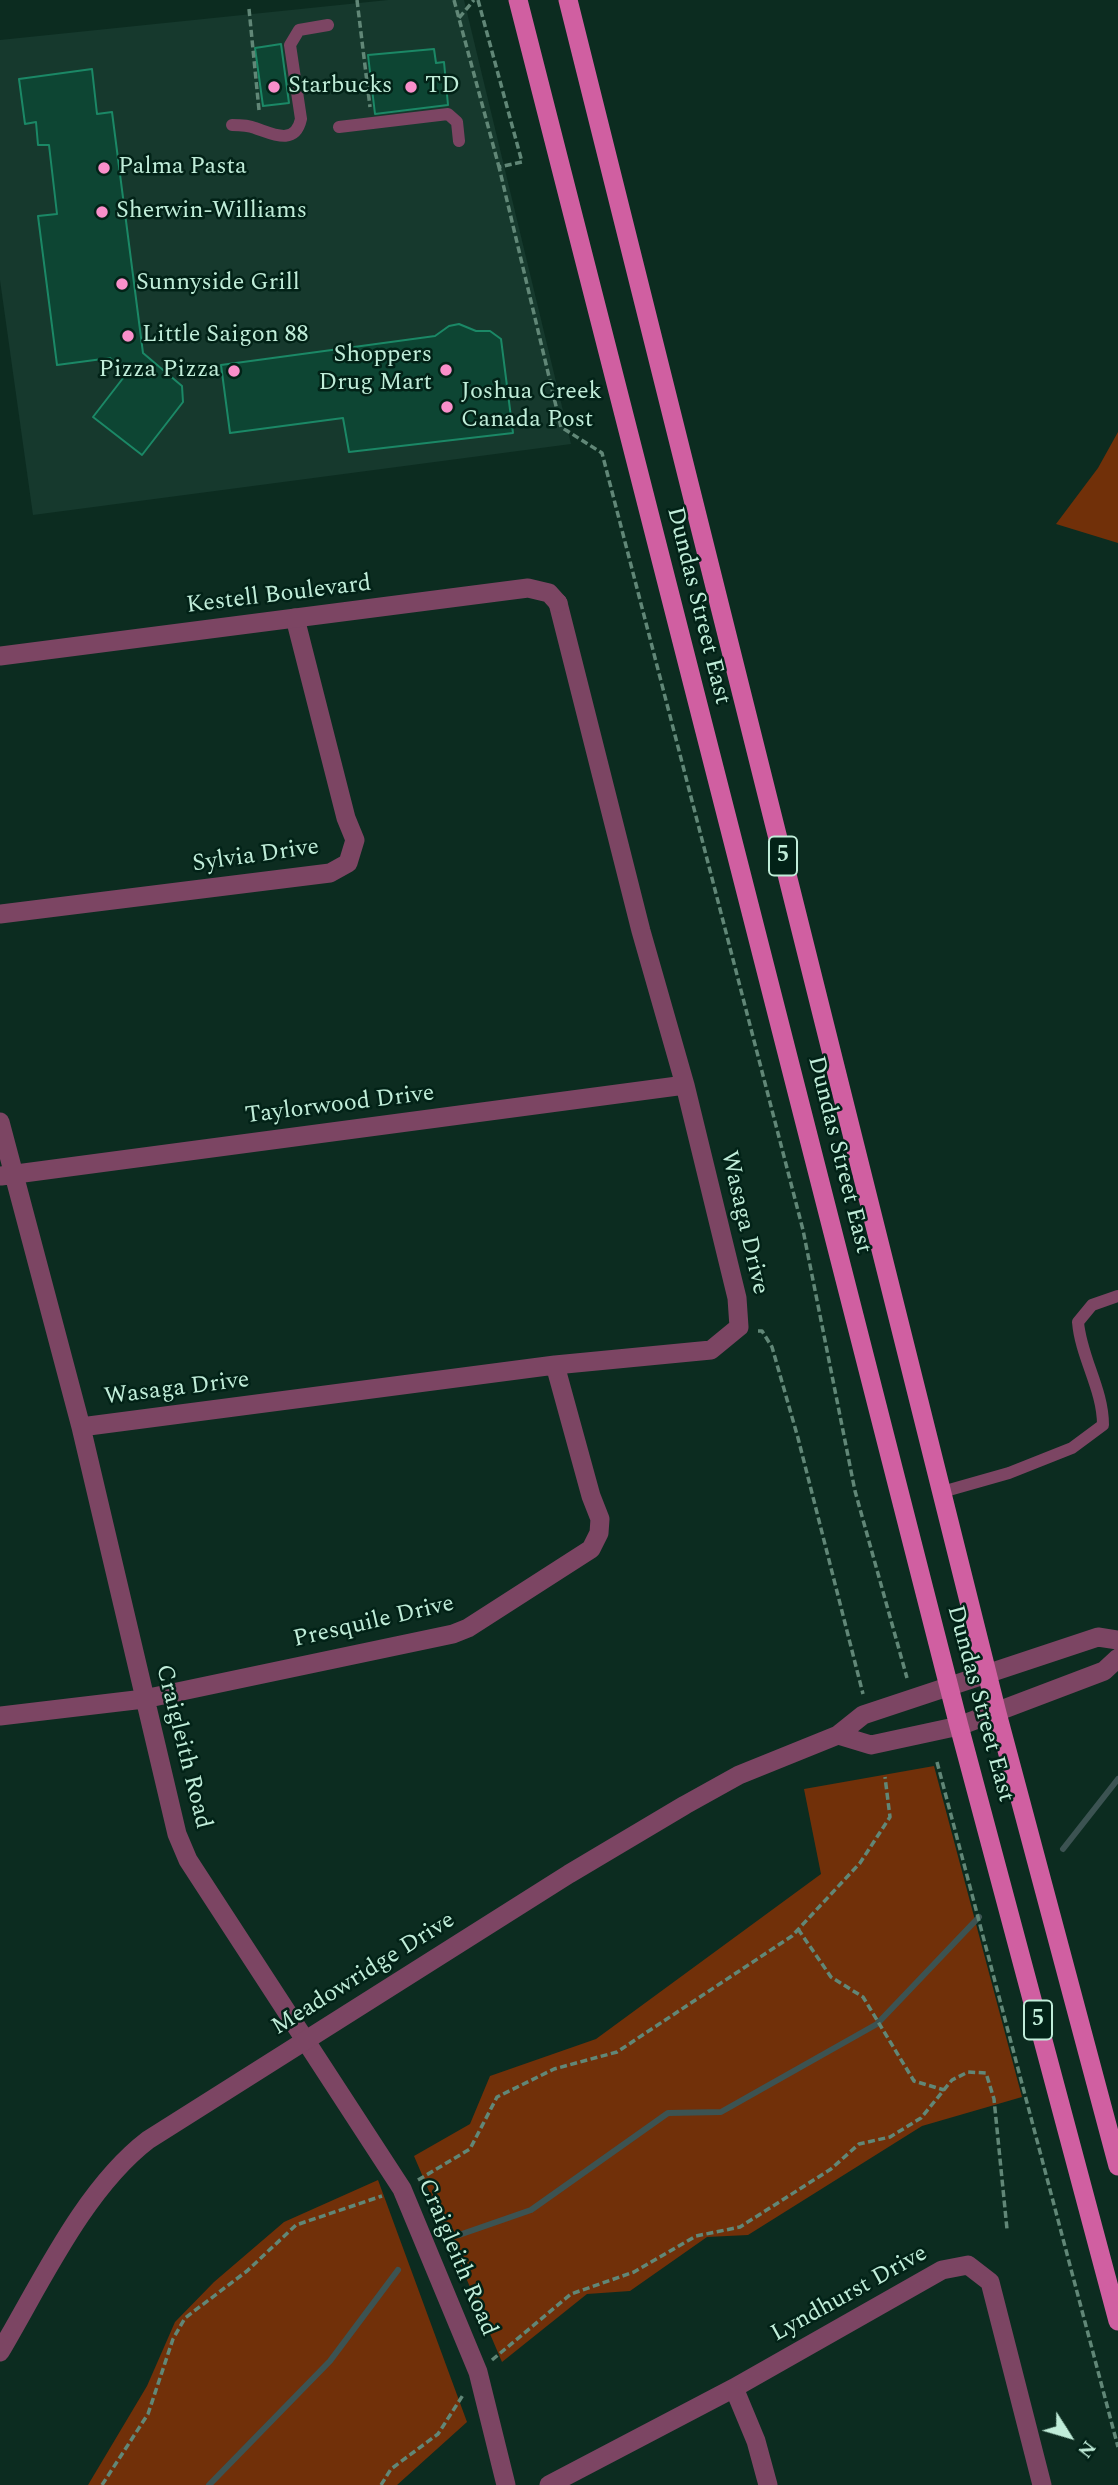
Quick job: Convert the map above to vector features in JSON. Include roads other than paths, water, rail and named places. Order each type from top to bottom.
[{"type":"main road","name":"Dundas Street East","points":[[518,0],[949,1688],[1118,2321]]},
{"type":"main road","name":"Dundas Street East","points":[[568,0],[996,1713],[1118,2166]]},
{"type":"street","name":"Kestell Boulevard","points":[[0,656],[528,588],[549,593],[558,603]]},
{"type":"street","name":"Wasaga Drive","points":[[81,1427],[555,1365],[711,1350],[739,1327],[737,1298],[685,1085],[641,931],[558,603]]},
{"type":"street","name":"Sylvia Drive","points":[[0,914],[330,873],[348,863],[355,840],[346,818],[295,618]]},
{"type":"street","name":"Taylorwood Drive","points":[[6,1175],[685,1085]]},
{"type":"street","name":"Craigleith Road","points":[[0,1122],[6,1175],[81,1427],[177,1834],[188,1860],[402,2189],[478,2372],[506,2485]]},
{"type":"street","name":"Presquile Drive","points":[[0,1716],[144,1699],[461,1631],[590,1549],[598,1533],[600,1519],[591,1496],[555,1365]]},
{"type":"street","name":"Meadowridge Drive","points":[[0,2352],[94,2196],[119,2164],[148,2140],[557,1881],[739,1775],[838,1735],[863,1715],[1098,1637],[1118,1640]]},
{"type":"street","points":[[838,1735],[871,1745],[959,1726],[1104,1671],[1118,1658]]},
{"type":"street","name":"Lyndhurst Drive","points":[[549,2485],[734,2388],[942,2270],[968,2265],[990,2282],[1042,2485]]},
{"type":"street","points":[[734,2388],[756,2441],[768,2485]]},
{"type":"lane","points":[[232,125],[254,127],[281,137],[292,135],[299,128],[301,119],[290,45],[299,30],[328,24]]},
{"type":"lane","points":[[339,127],[448,114],[457,122],[459,141]]},
{"type":"lane","points":[[942,1492],[1009,1473],[1072,1448],[1103,1425],[1103,1405],[1079,1336],[1078,1322],[1092,1305],[1118,1296]]},
{"type":"waterway","points":[[1063,1849],[1118,1779]]},
{"type":"waterway","points":[[459,2235],[531,2210],[668,2113],[721,2112],[877,2024],[979,1917]]},
{"type":"waterway","points":[[209,2485],[330,2361],[398,2270]]},
{"type":"place","name":"Starbucks","points":[[274,87]]},
{"type":"place","name":"TD","points":[[411,87]]},
{"type":"place","name":"Palma Pasta","points":[[104,168]]},
{"type":"place","name":"Sherwin-Williams","points":[[102,212]]},
{"type":"place","name":"Sunnyside Grill","points":[[122,284]]},
{"type":"place","name":"Little Saigon 88","points":[[128,336]]},
{"type":"place","name":"Shoppers Drug Mart","points":[[446,370]]},
{"type":"place","name":"Pizza Pizza","points":[[234,371]]},
{"type":"place","name":"Joshua Creek Canada Post","points":[[447,407]]}]
